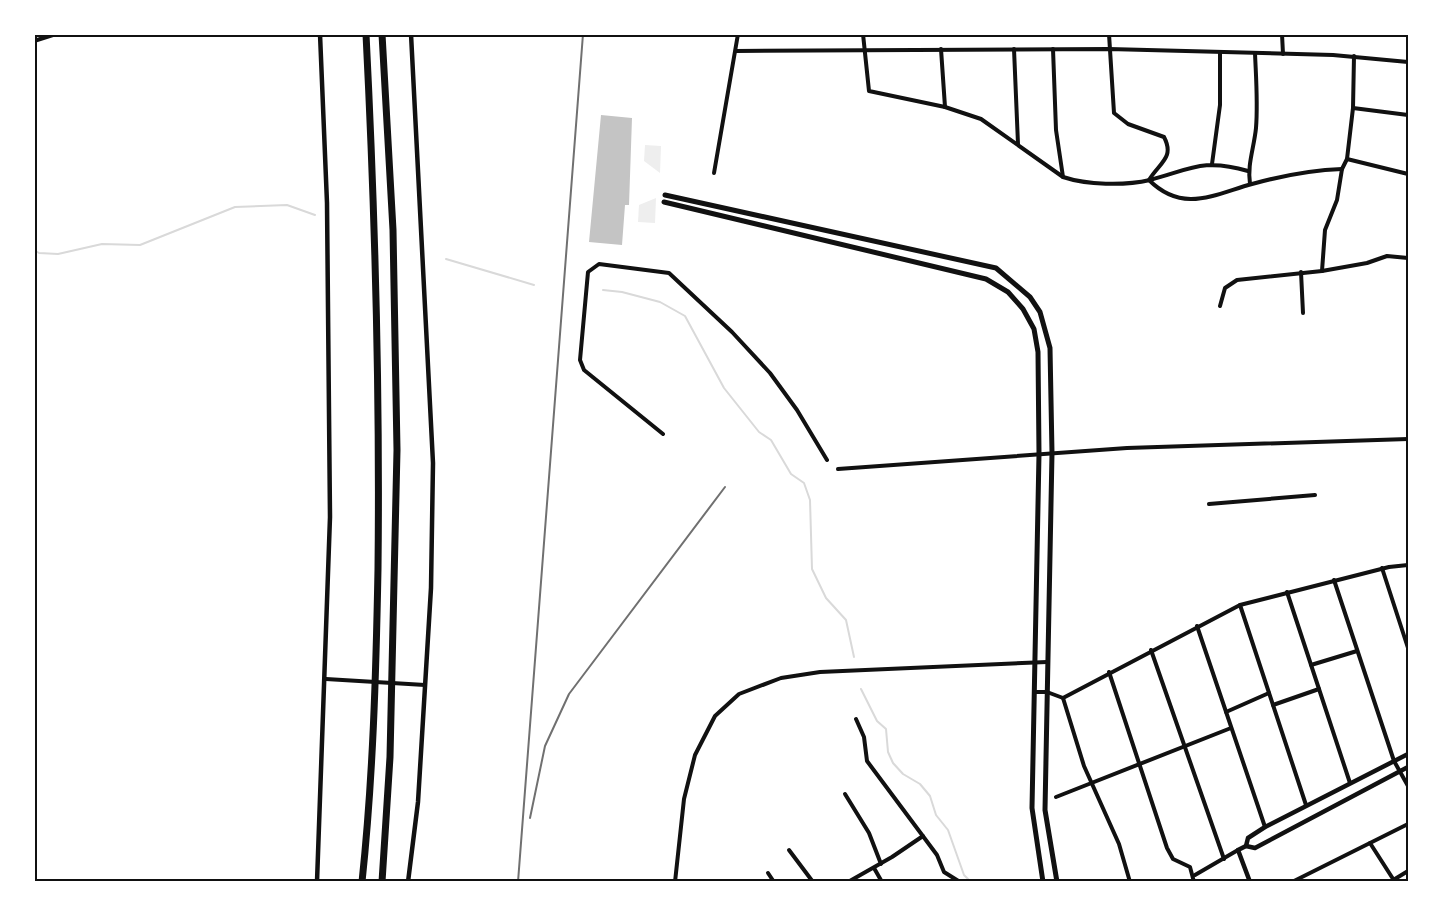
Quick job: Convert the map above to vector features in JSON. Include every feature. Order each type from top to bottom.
[{"type":"highway","points":[[362,882],[369,819],[376,670],[380,459],[377,270],[366,34]]},
{"type":"highway","points":[[382,34],[393,230],[397,450],[390,757],[382,882]]},
{"type":"main road","points":[[665,195],[996,268],[1030,297],[1040,312],[1050,348],[1052,453],[1045,810],[1057,882]]},
{"type":"main road","points":[[664,202],[986,279],[1008,292],[1023,309],[1034,329],[1038,352],[1039,454],[1032,808],[1043,882]]},
{"type":"street","points":[[34,41],[56,34]]},
{"type":"street","points":[[317,882],[326,679],[330,447],[327,203],[320,34]]},
{"type":"street","points":[[408,882],[418,802],[431,588],[433,463],[411,34]]},
{"type":"street","points":[[714,173],[738,34]]},
{"type":"street","points":[[863,34],[869,91],[945,107],[981,119],[1063,177],[1076,181],[1149,180],[1176,171],[1212,164],[1228,165],[1248,171]]},
{"type":"street","points":[[1109,34],[1114,113],[1128,124],[1164,137],[1169,147],[1169,155],[1149,180]]},
{"type":"street","points":[[1282,34],[1283,54]]},
{"type":"street","points":[[736,51],[864,48],[1109,49],[1354,56],[1408,62]]},
{"type":"street","points":[[941,49],[945,107]]},
{"type":"street","points":[[1014,49],[1018,144]]},
{"type":"street","points":[[1053,49],[1056,130],[1063,177]]},
{"type":"street","points":[[1212,164],[1220,105],[1220,52]]},
{"type":"street","points":[[1250,184],[1248,171],[1256,130],[1255,53]]},
{"type":"street","points":[[1322,271],[1325,230],[1341,188],[1342,169],[1347,159],[1353,108],[1354,56]]},
{"type":"street","points":[[1353,108],[1408,115]]},
{"type":"street","points":[[1347,159],[1408,174]]},
{"type":"street","points":[[1149,180],[1159,190],[1174,196],[1197,199],[1218,196],[1250,184],[1319,170],[1342,169]]},
{"type":"street","points":[[1220,306],[1225,288],[1237,280],[1322,271],[1367,263],[1387,256],[1408,258]]},
{"type":"street","points":[[663,434],[584,369],[580,360],[588,272],[598,264],[660,270],[669,273],[732,332],[770,373],[797,410],[827,460]]},
{"type":"street","points":[[1301,272],[1304,313]]},
{"type":"street","points":[[838,469],[1126,448],[1408,439]]},
{"type":"street","points":[[1209,504],[1315,495]]},
{"type":"street","points":[[1063,698],[1240,605],[1382,568],[1408,564]]},
{"type":"street","points":[[1382,568],[1408,648]]},
{"type":"street","points":[[1334,580],[1394,761],[1408,786]]},
{"type":"street","points":[[1287,592],[1350,783]]},
{"type":"street","points":[[1240,605],[1306,805]]},
{"type":"street","points":[[1197,626],[1265,828]]},
{"type":"street","points":[[1151,650],[1224,859]]},
{"type":"street","points":[[1311,665],[1357,651]]},
{"type":"street","points":[[675,882],[684,799],[695,755],[716,716],[739,694],[781,678],[831,671],[1047,662]]},
{"type":"street","points":[[1109,672],[1167,849],[1173,859],[1190,867],[1195,875],[1194,882]]},
{"type":"street","points":[[326,679],[425,685]]},
{"type":"street","points":[[1273,705],[1319,689]]},
{"type":"street","points":[[1035,692],[1047,692],[1063,698]]},
{"type":"street","points":[[1226,712],[1269,693]]},
{"type":"street","points":[[1063,698],[1092,784],[1119,844],[1130,882]]},
{"type":"street","points":[[856,719],[864,736],[867,761],[922,836],[944,872],[960,882]]},
{"type":"street","points":[[1056,797],[1231,728]]},
{"type":"street","points":[[1246,846],[1248,838],[1265,828],[1408,754]]},
{"type":"street","points":[[1195,875],[1246,846],[1255,848],[1408,767]]},
{"type":"street","points":[[845,794],[869,833],[881,864]]},
{"type":"street","points":[[1292,882],[1408,824]]},
{"type":"street","points":[[848,882],[881,864],[922,836]]},
{"type":"street","points":[[1370,843],[1393,881],[1408,872]]},
{"type":"street","points":[[789,850],[813,882]]},
{"type":"street","points":[[1238,850],[1250,882]]},
{"type":"street","points":[[874,868],[882,882]]},
{"type":"street","points":[[768,873],[774,882]]},
{"type":"shaded area","points":[[645,145],[661,146],[660,173],[644,161]]},
{"type":"shaded area","points":[[656,198],[655,223],[638,222],[639,205]]},
{"type":"building","points":[[601,115],[632,118],[629,205],[625,205],[622,245],[589,242]]},
{"type":"waterway","points":[[34,250],[39,253],[58,254],[102,244],[140,245],[235,207],[287,205],[315,215]]},
{"type":"waterway","points":[[446,259],[534,285]]},
{"type":"waterway","points":[[603,290],[622,292],[660,302],[685,316],[724,388],[759,432],[771,440],[791,474],[804,483],[810,500],[812,569],[826,598],[846,620],[854,657]]},
{"type":"waterway","points":[[861,689],[877,721],[886,729],[888,752],[893,763],[903,774],[920,784],[930,796],[936,815],[948,830],[964,875],[971,882]]},
{"type":"railway","points":[[518,882],[583,34]]},
{"type":"railway","points":[[530,818],[545,746],[569,694],[725,487]]}]
